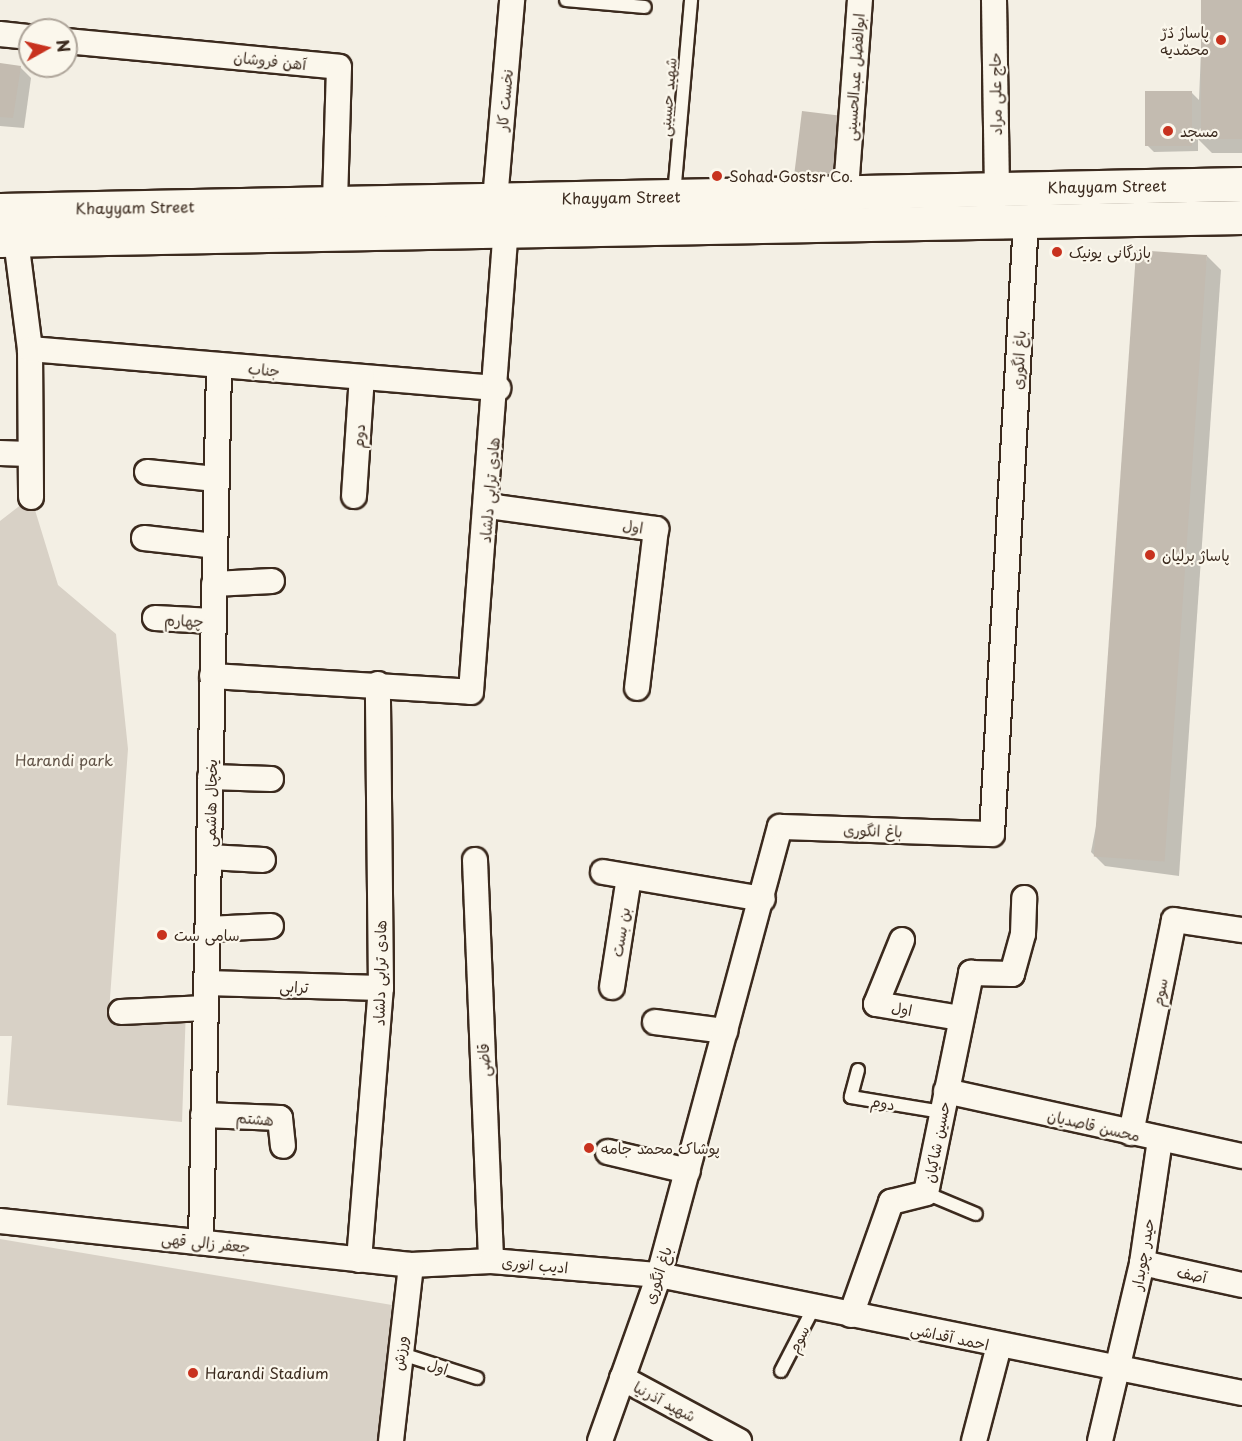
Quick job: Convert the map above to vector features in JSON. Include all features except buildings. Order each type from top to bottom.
[{"type":"main road","name":"Khayyam Street","points":[[0,210],[674,196],[846,190],[1242,184]]},
{"type":"main road","name":"Khayyam Street","points":[[8,240],[1242,217]]},
{"type":"street","name":"نخست کار","points":[[495,200],[512,0]]},
{"type":"street","name":"ابوالفضل عبدالحسینی","points":[[846,190],[860,0]]},
{"type":"street","name":"حاج علی مراد","points":[[994,0],[997,189]]},
{"type":"street","points":[[0,34],[18,36]]},
{"type":"street","name":"آهن فروشان","points":[[78,42],[339,67],[335,203]]},
{"type":"street","name":"باغ انگوری","points":[[600,1441],[659,1275],[763,899],[780,827],[992,834],[1026,221]]},
{"type":"street","name":"هادی ترابی دلشاد","points":[[212,676],[378,684],[471,692],[498,388],[506,230]]},
{"type":"street","points":[[8,240],[30,350],[31,497]]},
{"type":"street","name":"جناب","points":[[30,350],[498,388]]},
{"type":"street","name":"یخچال هاشمی","points":[[201,1241],[219,365]]},
{"type":"street","name":"دوم","points":[[354,496],[362,377]]},
{"type":"street","points":[[0,453],[29,454]]},
{"type":"street","points":[[147,472],[216,479]]},
{"type":"street","name":"اول","points":[[488,506],[656,530],[638,688]]},
{"type":"street","points":[[144,538],[215,546]]},
{"type":"street","points":[[214,584],[272,581]]},
{"type":"street","name":"چهارم","points":[[154,618],[213,621]]},
{"type":"street","name":"هادی ترابی دلشاد","points":[[359,1260],[381,988],[378,684]]},
{"type":"street","points":[[210,777],[272,779]]},
{"type":"street","points":[[209,857],[263,860]]},
{"type":"street","name":"قاضی","points":[[475,860],[491,1261]]},
{"type":"street","points":[[603,872],[763,899]]},
{"type":"street","name":"بن بست","points":[[612,987],[629,877]]},
{"type":"street","name":"حسین شاکیان","points":[[851,1315],[891,1202],[926,1193],[971,973],[1012,974],[1023,934],[1024,898]]},
{"type":"street","name":"سوم","points":[[1131,1133],[1174,920],[1242,930]]},
{"type":"street","points":[[207,929],[271,926]]},
{"type":"street","name":"اول","points":[[902,940],[876,1004],[961,1018]]},
{"type":"street","name":"ترابی","points":[[206,983],[381,988]]},
{"type":"street","points":[[121,1012],[206,1008]]},
{"type":"street","points":[[655,1022],[725,1030]]},
{"type":"street","name":"محسن قاصدیان","points":[[944,1102],[1131,1133],[1242,1156]]},
{"type":"street","name":"هشتم","points":[[203,1115],[280,1118],[283,1146]]},
{"type":"street","name":"حیدر چوبدار","points":[[1100,1441],[1142,1263],[1160,1140]]},
{"type":"street","points":[[608,1152],[688,1171]]},
{"type":"street","name":"جعفر زالی قهی","points":[[0,1221],[411,1265]]},
{"type":"street","name":"ادیب انوری","points":[[411,1265],[491,1261],[659,1275]]},
{"type":"street","name":"آصف","points":[[1142,1263],[1242,1285]]},
{"type":"street","name":"ورزش","points":[[391,1441],[399,1353],[411,1265]]},
{"type":"street","name":"احمد آقداشی","points":[[659,1275],[999,1346],[1118,1366],[1242,1393]]},
{"type":"street","points":[[974,1441],[999,1346]]},
{"type":"street","name":"شهید آذرنیا","points":[[622,1378],[739,1441]]},
{"type":"lane","points":[[566,0],[645,7]]},
{"type":"lane","name":"شهید حسینی","points":[[674,196],[691,0]]},
{"type":"lane","name":"دوم","points":[[858,1070],[851,1097],[944,1102]]},
{"type":"lane","points":[[926,1193],[976,1214]]},
{"type":"lane","name":"سوم","points":[[782,1371],[814,1307]]},
{"type":"lane","name":"اول","points":[[399,1353],[477,1378]]},
{"type":"green space","name":"Harandi park","points":[[31,497],[58,585],[116,634],[128,749],[109,1012],[186,1008],[182,1122],[7,1105],[12,1036],[0,1036],[0,521]]},
{"type":"green space","name":"Harandi Stadium","points":[[0,1239],[392,1305],[379,1441],[0,1441]]},
{"type":"place","name":"پاساژ دُرّ محمّدیه","points":[[1221,40]]},
{"type":"place","name":"مسجد","points":[[1168,131]]},
{"type":"place","name":"Sohad Gostsr Co.","points":[[717,176]]},
{"type":"place","name":"بازرگانی یونیک","points":[[1057,252]]},
{"type":"place","name":"پاساژ برلیان","points":[[1150,555]]},
{"type":"place","name":"سامی ست","points":[[162,935]]},
{"type":"place","name":"پوشاک محمد جامه","points":[[589,1148]]},
{"type":"place","name":"Harandi Stadium","points":[[193,1373]]}]
